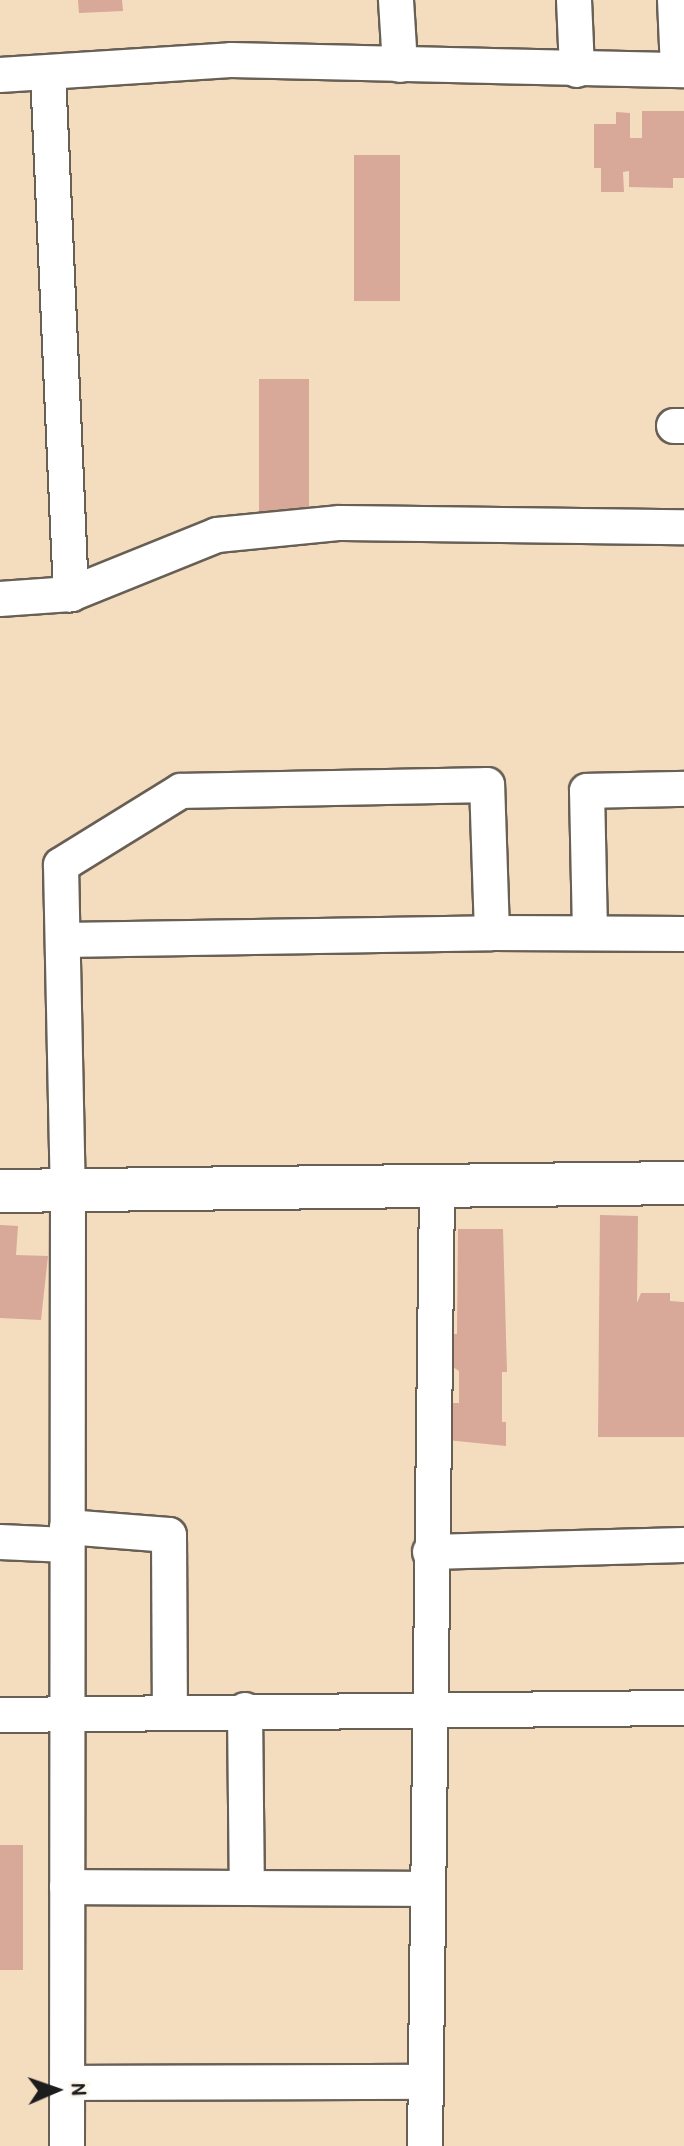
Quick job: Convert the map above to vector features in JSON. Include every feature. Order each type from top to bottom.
[{"type":"street","points":[[396,0],[400,65]]},
{"type":"street","points":[[574,0],[577,70]]},
{"type":"street","points":[[0,75],[231,60],[681,70],[675,0]]},
{"type":"street","points":[[48,73],[71,594]]},
{"type":"street","points":[[0,599],[71,594],[217,535],[340,523],[684,527]]},
{"type":"street","points":[[67,2146],[68,1191],[61,865],[181,791],[487,785],[492,933]]},
{"type":"street","points":[[590,933],[587,791],[684,789]]},
{"type":"street","points":[[63,940],[492,933],[684,934]]},
{"type":"street","points":[[0,1191],[684,1183]]},
{"type":"street","points":[[425,2146],[427,1709],[437,1186]]},
{"type":"street","points":[[0,1542],[67,1536],[169,1535],[170,1710]]},
{"type":"street","points":[[430,1552],[684,1545]]},
{"type":"street","points":[[0,1715],[67,1711],[684,1708]]},
{"type":"street","points":[[245,1710],[247,1888]]},
{"type":"street","points":[[67,1887],[426,1889]]},
{"type":"street","points":[[67,2083],[426,2082]]},
{"type":"building","points":[[78,0],[122,0],[123,11],[79,13]]},
{"type":"building","points":[[642,111],[684,111],[684,178],[673,178],[673,188],[629,187],[629,171],[623,172],[624,192],[601,192],[601,168],[594,168],[594,124],[616,124],[616,112],[630,113],[630,138],[642,138]]},
{"type":"building","points":[[354,155],[400,155],[400,301],[354,301]]},
{"type":"building","points":[[259,379],[309,379],[309,513],[259,513]]},
{"type":"building","points":[[600,1215],[638,1216],[637,1303],[641,1293],[670,1293],[670,1301],[684,1302],[684,1437],[598,1437]]},
{"type":"building","points":[[0,1225],[18,1226],[16,1255],[48,1256],[41,1320],[0,1318]]},
{"type":"building","points":[[458,1229],[503,1229],[507,1372],[502,1372],[502,1422],[506,1422],[506,1446],[447,1440],[448,1403],[459,1403],[459,1371],[448,1364],[448,1334],[457,1334]]},
{"type":"building","points":[[0,1845],[23,1845],[23,1970],[0,1970]]}]
